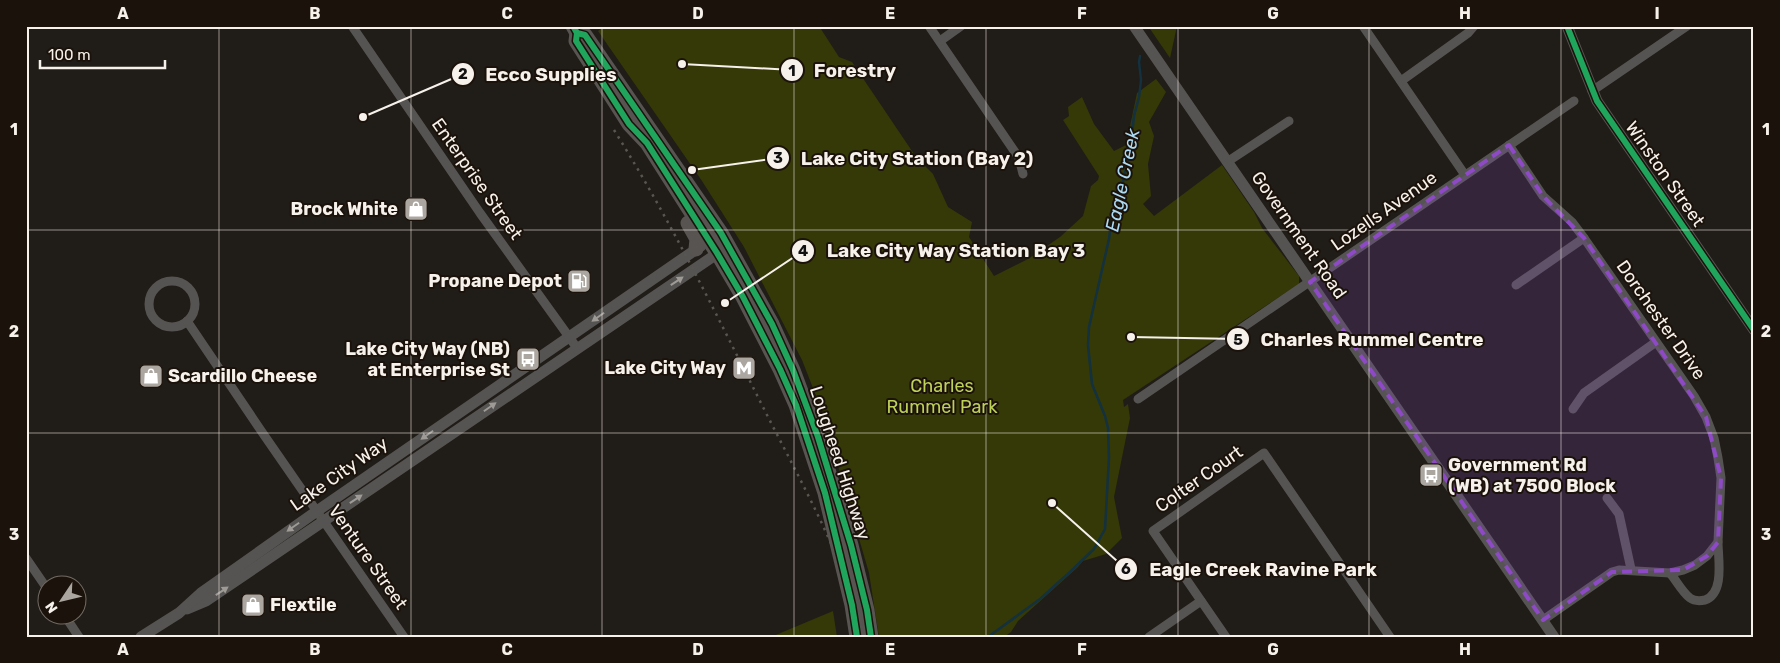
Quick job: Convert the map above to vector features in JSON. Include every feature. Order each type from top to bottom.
[{"type":"main road","name":"Lougheed Highway","points":[[575,30],[576,41],[629,124],[647,143],[719,243],[743,297],[780,369],[796,405],[825,493],[852,605],[857,637]]},
{"type":"main road","name":"Lougheed Highway","points":[[575,30],[585,35],[772,324],[793,370],[818,437],[851,545],[867,610],[871,637]]},
{"type":"main road","points":[[629,124],[631,135],[694,232],[697,239],[696,249]]},
{"type":"street","name":"Enterprise Street","points":[[352,26],[480,213],[577,348]]},
{"type":"street","points":[[929,26],[1019,158],[1022,174]]},
{"type":"street","points":[[940,41],[961,26]]},
{"type":"street","name":"Government Road","points":[[1134,26],[1554,637]]},
{"type":"street","points":[[1363,26],[1465,175]]},
{"type":"street","points":[[1401,81],[1468,33],[1474,26]]},
{"type":"street","name":"Winston Street","points":[[1567,26],[1592,91],[1605,114],[1754,330]]},
{"type":"street","points":[[1592,91],[1688,26]]},
{"type":"street","name":"Lozells Avenue","points":[[1138,399],[1574,101]]},
{"type":"street","points":[[1227,162],[1289,121]]},
{"type":"street","name":"Dorchester Drive","points":[[1509,145],[1543,196],[1572,222],[1584,238],[1694,396],[1706,417],[1714,438],[1721,478],[1718,580],[1716,591],[1707,599],[1699,601],[1690,598],[1670,573]]},
{"type":"street","points":[[1516,285],[1584,238]]},
{"type":"street","name":"Lake City Way","points":[[141,637],[179,613],[201,593],[317,511],[696,249],[719,243]]},
{"type":"street","name":"Lake City Way","points":[[179,613],[206,602],[324,522],[577,348],[719,243]]},
{"type":"street","points":[[168,281],[176,281],[189,289],[193,295],[194,309],[187,321],[173,327],[159,323],[150,310],[149,303],[155,289],[168,281]]},
{"type":"street","name":"Venture Street","points":[[187,321],[404,637]]},
{"type":"street","points":[[1573,409],[1584,393],[1656,342]]},
{"type":"street","name":"Colter Court","points":[[1201,601],[1152,531],[1264,453],[1390,637]]},
{"type":"street","points":[[1607,498],[1619,514],[1631,569]]},
{"type":"street","points":[[1543,620],[1612,572],[1631,569],[1670,573],[1695,566],[1707,556],[1718,542]]},
{"type":"street","points":[[26,558],[38,576]]},
{"type":"street","points":[[1149,637],[1201,601],[1226,637]]},
{"type":"street","points":[[72,626],[79,637]]},
{"type":"highlighted area","points":[[1509,145],[1543,196],[1584,238],[1706,417],[1721,478],[1718,542],[1707,556],[1683,570],[1612,572],[1543,620],[1310,282]]},
{"type":"green space","name":"Charles Rummel Park","points":[[605,26],[819,26],[839,57],[852,62],[916,157],[933,174],[948,207],[972,222],[969,237],[994,276],[1028,259],[1060,237],[1083,216],[1091,186],[1098,180],[1099,176],[1063,120],[1069,116],[1068,107],[1082,97],[1094,124],[1114,151],[1126,145],[1137,93],[1156,79],[1166,92],[1149,122],[1154,136],[1148,164],[1151,196],[1143,204],[1154,216],[1222,165],[1254,212],[1262,228],[1299,276],[1299,284],[1123,400],[1124,407],[1128,404],[1130,418],[1114,497],[1122,538],[1106,554],[1083,561],[1018,621],[1011,632],[1004,637],[879,637],[869,573],[822,411],[802,360],[744,247],[702,181],[598,31]]},
{"type":"green space","points":[[1148,26],[1177,26],[1170,58]]},
{"type":"green space","points":[[833,611],[837,637],[771,637]]},
{"type":"waterway","name":"Eagle Creek","points":[[988,637],[1040,599],[1071,571],[1094,549],[1105,529],[1109,458],[1108,428],[1092,384],[1088,345],[1089,327],[1111,223],[1118,204],[1130,151],[1141,80],[1140,56]]},
{"type":"railway","points":[[614,130],[655,199],[693,269],[821,521],[856,607],[864,637]]},
{"type":"cycle path","points":[[573,26],[577,33],[585,35],[721,233],[772,324],[793,370],[818,437],[851,545],[867,610],[871,637]]},
{"type":"cycle path","points":[[1567,26],[1597,101],[1754,330]]},
{"type":"cycle path","points":[[577,33],[576,41],[629,124],[647,143],[717,253],[743,297],[780,369],[796,405],[825,493],[852,605],[857,637]]},
{"type":"place","name":"Forestry","points":[[682,64]]},
{"type":"place","name":"Ecco Supplies","points":[[363,117]]},
{"type":"place","name":"Lake City Station (Bay 2)","points":[[692,170]]},
{"type":"place","name":"Brock White","points":[[416,209]]},
{"type":"place","name":"Propane Depot","points":[[579,281]]},
{"type":"place","name":"Lake City Way Station Bay 3","points":[[725,303]]},
{"type":"place","name":"Charles Rummel Centre","points":[[1131,337]]},
{"type":"place","name":"Lake City Way (NB) at Enterprise St","points":[[528,359]]},
{"type":"place","name":"Lake City Way","points":[[744,368]]},
{"type":"place","name":"Scardillo Cheese","points":[[151,376]]},
{"type":"place","name":"Government Rd (WB) at 7500 Block","points":[[1431,475]]},
{"type":"place","name":"Eagle Creek Ravine Park","points":[[1052,503]]},
{"type":"place","name":"Flextile","points":[[253,605]]}]
